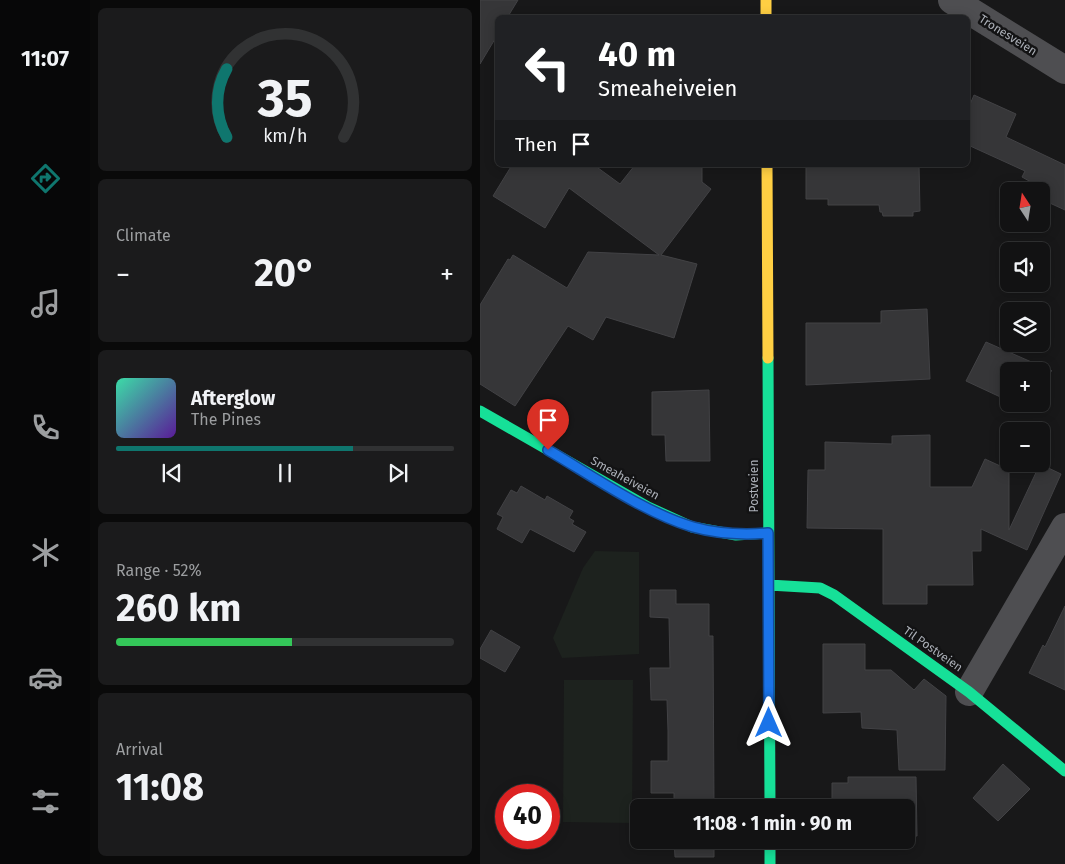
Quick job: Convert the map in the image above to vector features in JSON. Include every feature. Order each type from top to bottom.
[{"type":"street","points":[[766,0],[766,15]]},
{"type":"street","name":"Tronesveien","points":[[952,0],[1065,70]]},
{"type":"street","name":"Postveien","points":[[767,167],[770,799]]},
{"type":"street","name":"Smeaheiveien","points":[[480,411],[648,507],[692,527],[736,535],[768,533]]},
{"type":"street","points":[[969,692],[1065,527]]},
{"type":"street","name":"Til Postveien","points":[[769,585],[820,588],[834,595],[969,692],[1065,771]]},
{"type":"street","points":[[770,849],[770,864]]},
{"type":"shaded area","points":[[595,551],[639,552],[639,654],[562,658],[553,638],[583,568]]},
{"type":"shaded area","points":[[564,680],[633,680],[632,799],[630,799],[630,823],[563,822]]},
{"type":"building","points":[[480,0],[518,0],[509,15],[495,15],[495,39],[480,64]]},
{"type":"building","points":[[974,95],[1016,114],[1006,137],[1065,165],[1065,210],[1050,203],[1050,182],[1031,182],[1022,177],[1025,171],[970,146],[970,104]]},
{"type":"building","points":[[511,167],[597,167],[620,184],[633,167],[702,167],[702,182],[711,189],[661,255],[697,264],[674,338],[606,317],[593,340],[568,326],[515,406],[480,384],[480,305],[508,259],[510,260],[513,255],[567,288],[588,252],[659,255],[569,188],[545,228],[493,196]]},
{"type":"building","points":[[806,167],[919,167],[920,211],[913,212],[913,216],[883,216],[879,205],[828,205],[828,199],[806,199]]},
{"type":"building","points":[[927,309],[930,379],[806,385],[806,323],[881,323],[881,311]]},
{"type":"building","points":[[986,342],[1000,348],[1000,352],[1009,352],[1032,362],[1000,362],[1000,397],[966,381]]},
{"type":"building","points":[[709,390],[710,461],[666,461],[665,435],[652,435],[652,392]]},
{"type":"building","points":[[930,435],[930,487],[972,487],[985,459],[1000,466],[1000,472],[1009,472],[1009,530],[1036,472],[1050,472],[1050,469],[1061,474],[1027,550],[981,529],[981,551],[972,551],[973,585],[927,585],[927,604],[883,604],[883,529],[807,528],[808,470],[825,470],[825,442],[892,444],[892,436]]},
{"type":"building","points":[[521,486],[545,500],[547,496],[573,511],[569,518],[574,521],[572,524],[586,532],[574,552],[530,529],[522,543],[497,529],[503,517],[497,514],[511,490],[517,493]]},
{"type":"building","points":[[650,590],[676,590],[676,604],[709,604],[709,636],[713,636],[714,799],[674,799],[674,793],[651,793],[651,761],[668,761],[668,731],[667,700],[651,700],[650,668],[670,668],[669,618],[650,617]]},
{"type":"building","points":[[1065,606],[1065,690],[1029,673],[1043,645],[1045,647]]},
{"type":"building","points":[[491,630],[520,647],[505,672],[480,658],[480,649]]},
{"type":"building","points":[[823,644],[865,644],[865,670],[891,670],[914,690],[924,679],[946,696],[945,770],[899,770],[897,730],[862,728],[861,712],[823,713]]},
{"type":"building","points":[[1003,764],[1030,789],[998,821],[973,798]]},
{"type":"building","points":[[848,777],[916,777],[917,836],[915,836],[915,799],[832,799],[832,783],[848,783]]},
{"type":"building","points":[[675,849],[714,849],[714,857],[675,857]]},
{"type":"traffic: fast","points":[[768,358],[770,799]]},
{"type":"traffic: fast","points":[[480,411],[648,507],[692,527],[736,535],[768,533]]},
{"type":"traffic: fast","points":[[769,585],[820,588],[834,595],[969,692],[1065,771]]},
{"type":"traffic: fast","points":[[770,849],[770,864]]},
{"type":"traffic: slow","points":[[766,0],[766,15]]},
{"type":"traffic: slow","points":[[767,167],[768,358]]},
{"type":"route","points":[[548,450],[648,507],[692,527],[736,535],[768,533],[769,723]]}]
